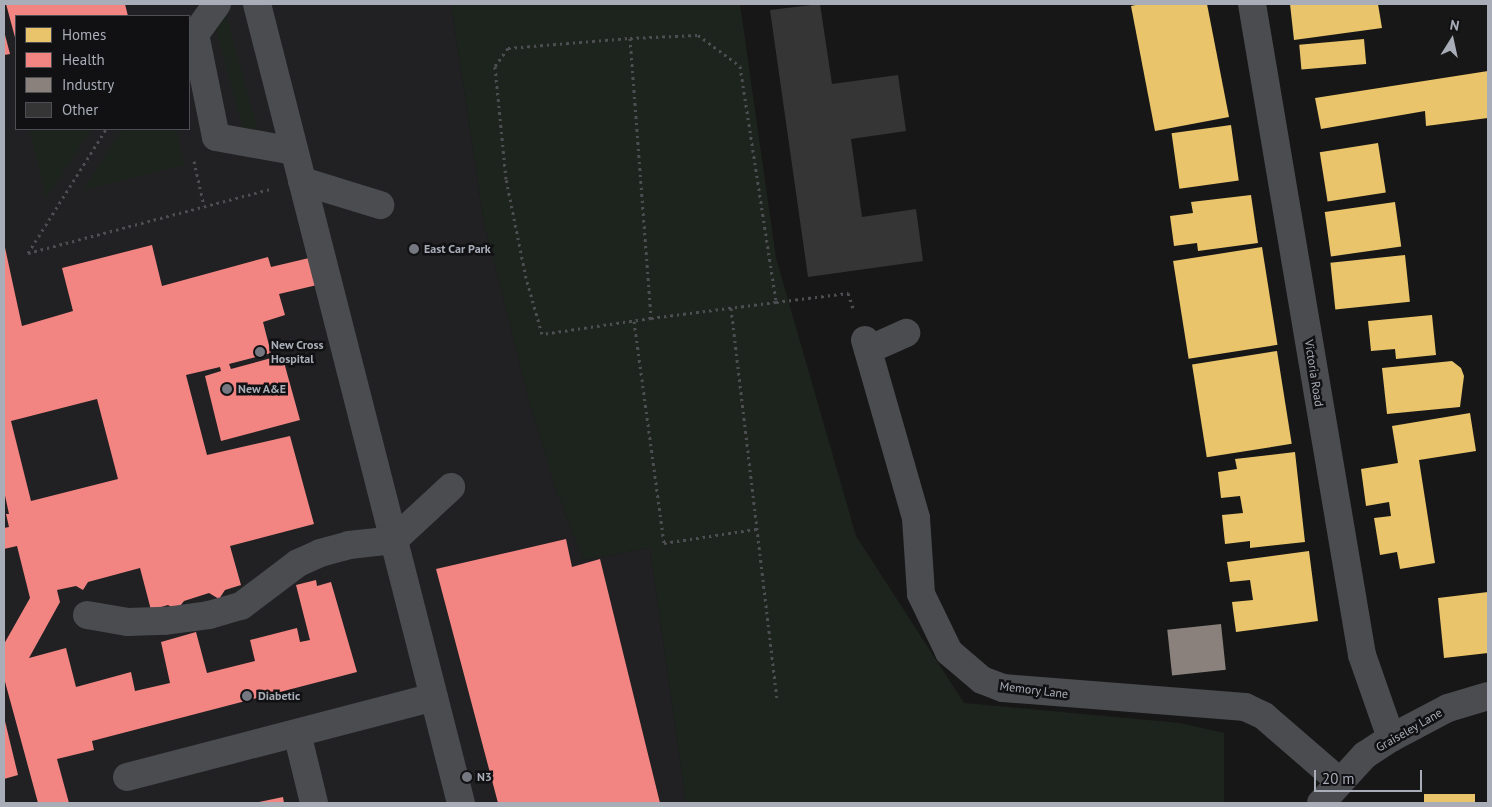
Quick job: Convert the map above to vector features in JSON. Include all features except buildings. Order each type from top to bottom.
[{"type":"street","points":[[217,4],[195,34],[216,137],[294,151]]},
{"type":"street","points":[[257,4],[462,803]]},
{"type":"street","name":"Victoria Road","points":[[1252,4],[1362,655],[1391,738]]},
{"type":"street","points":[[302,180],[380,205]]},
{"type":"street","points":[[866,345],[906,333]]},
{"type":"street","name":"Memory Lane","points":[[866,345],[916,518],[921,594],[949,652],[982,680],[1003,688],[1245,707],[1264,716],[1339,781]]},
{"type":"street","points":[[87,615],[128,622],[209,615],[242,606],[298,563],[320,553],[349,545],[394,540],[452,487]]},
{"type":"street","name":"Graiseley Lane","points":[[1321,803],[1339,781],[1365,755],[1391,738],[1448,708],[1488,696]]},
{"type":"street","points":[[127,777],[434,697]]},
{"type":"street","points":[[297,733],[314,803]]},
{"type":"path","points":[[776,302],[740,66],[698,35],[630,38],[508,48],[495,66],[506,179],[526,278],[542,334],[848,293],[866,345]]},
{"type":"path","points":[[630,38],[652,318]]},
{"type":"path","points":[[105,130],[28,253],[302,180]]},
{"type":"path","points":[[194,158],[204,206]]},
{"type":"path","points":[[731,308],[777,697]]},
{"type":"path","points":[[634,321],[664,544],[756,529]]},
{"type":"shaded area","name":"New Cross Hospital","points":[[4,4],[451,4],[484,223],[530,404],[554,484],[583,560],[650,548],[686,803],[4,803]]},
{"type":"shaded area","points":[[451,4],[740,4],[776,258],[856,536],[964,703],[1180,723],[1224,733],[1224,803],[686,803],[650,548],[583,560],[554,484],[530,404],[484,223]]},
{"type":"shaded area","points":[[227,16],[257,128],[244,132],[213,20]]},
{"type":"shaded area","points":[[29,130],[91,130],[46,199]]},
{"type":"shaded area","points":[[121,130],[176,130],[185,165],[83,190]]},
{"type":"place","name":"East Car Park","points":[[414,249]]},
{"type":"place","name":"New Cross Hospital","points":[[260,352]]},
{"type":"place","name":"New A&E","points":[[227,389]]},
{"type":"place","name":"Diabetic","points":[[247,696]]},
{"type":"place","name":"N3","points":[[467,777]]}]
